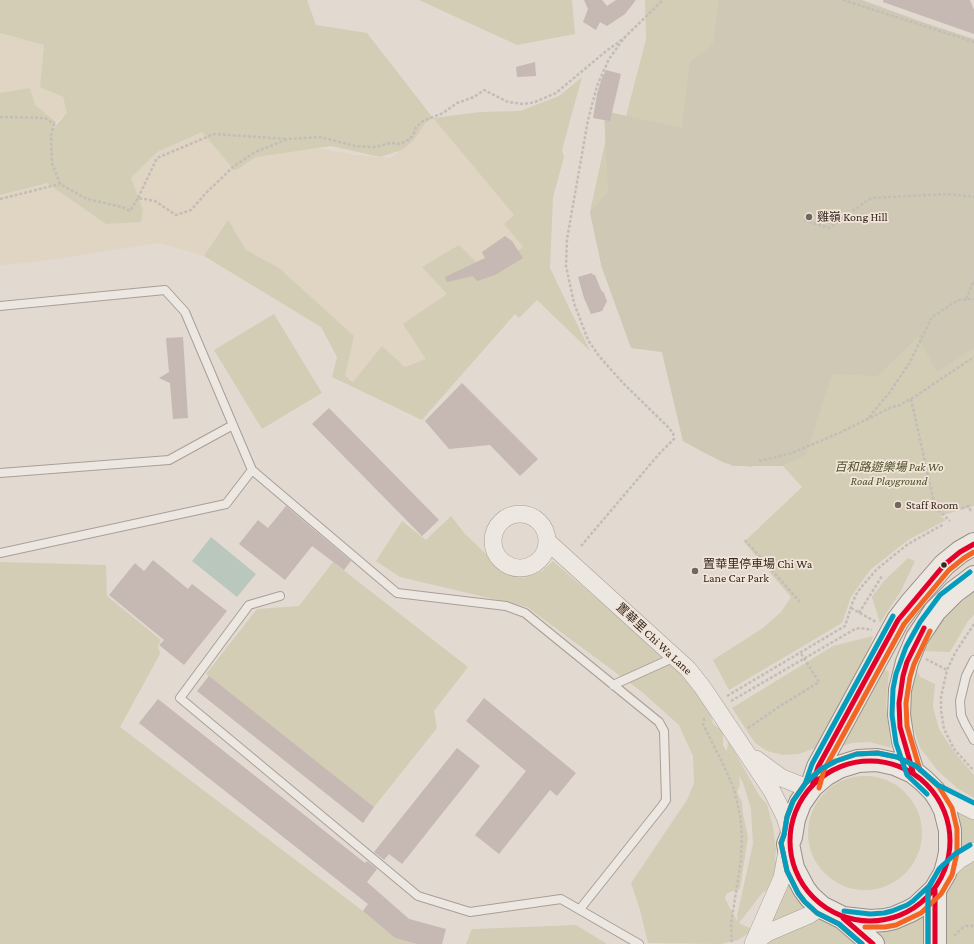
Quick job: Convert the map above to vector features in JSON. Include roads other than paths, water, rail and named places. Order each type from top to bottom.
[{"type":"main road","points":[[811,787],[818,767],[898,620],[944,565],[960,552],[974,544]]},
{"type":"main road","points":[[913,772],[903,741],[899,715],[900,690],[907,662],[917,638],[935,611],[954,592],[974,577]]},
{"type":"main road","points":[[843,918],[870,921],[894,918],[917,907],[940,881],[950,852],[950,830],[945,810],[934,791],[924,780],[913,772],[895,764],[876,760],[858,761],[839,767],[825,775],[811,787],[800,803],[790,840],[793,868],[804,889],[821,907],[843,918],[873,944]]},
{"type":"main road","points":[[940,881],[944,943]]},
{"type":"street","name":"置華里 Chi Wa Lane","points":[[547,541],[676,657],[699,683],[723,705],[746,752],[772,791],[785,817],[790,840]]},
{"type":"street","name":"置華里 Chi Wa Lane","points":[[746,752],[782,778],[811,787]]},
{"type":"street","points":[[934,791],[974,811]]},
{"type":"street","points":[[753,944],[782,878],[790,840]]},
{"type":"street","points":[[940,881],[959,860],[974,851]]},
{"type":"street","points":[[753,944],[768,932],[809,915],[821,907]]},
{"type":"lane","points":[[0,306],[165,290],[185,312],[252,470],[397,593],[506,606],[525,614],[659,722],[664,731],[666,800],[580,909]]},
{"type":"lane","points":[[0,473],[168,460],[233,425]]},
{"type":"lane","points":[[0,553],[226,504],[252,470]]},
{"type":"lane","points":[[280,596],[249,605],[180,698],[418,896],[470,912],[561,899],[639,944]]},
{"type":"lane","points":[[613,685],[676,657]]},
{"type":"lane","points":[[974,660],[966,676],[960,701],[961,715],[974,740]]},
{"type":"place","name":"雞嶺 Kong Hill","points":[[809,217]]},
{"type":"place","name":"Staff Room","points":[[898,505]]},
{"type":"place","name":"置華里停車場 Chi Wa Lane Car Park","points":[[695,571]]},
{"type":"park label","name":"百和路遊樂場 Pak Wo Road Playground","points":[[889,474]]}]
